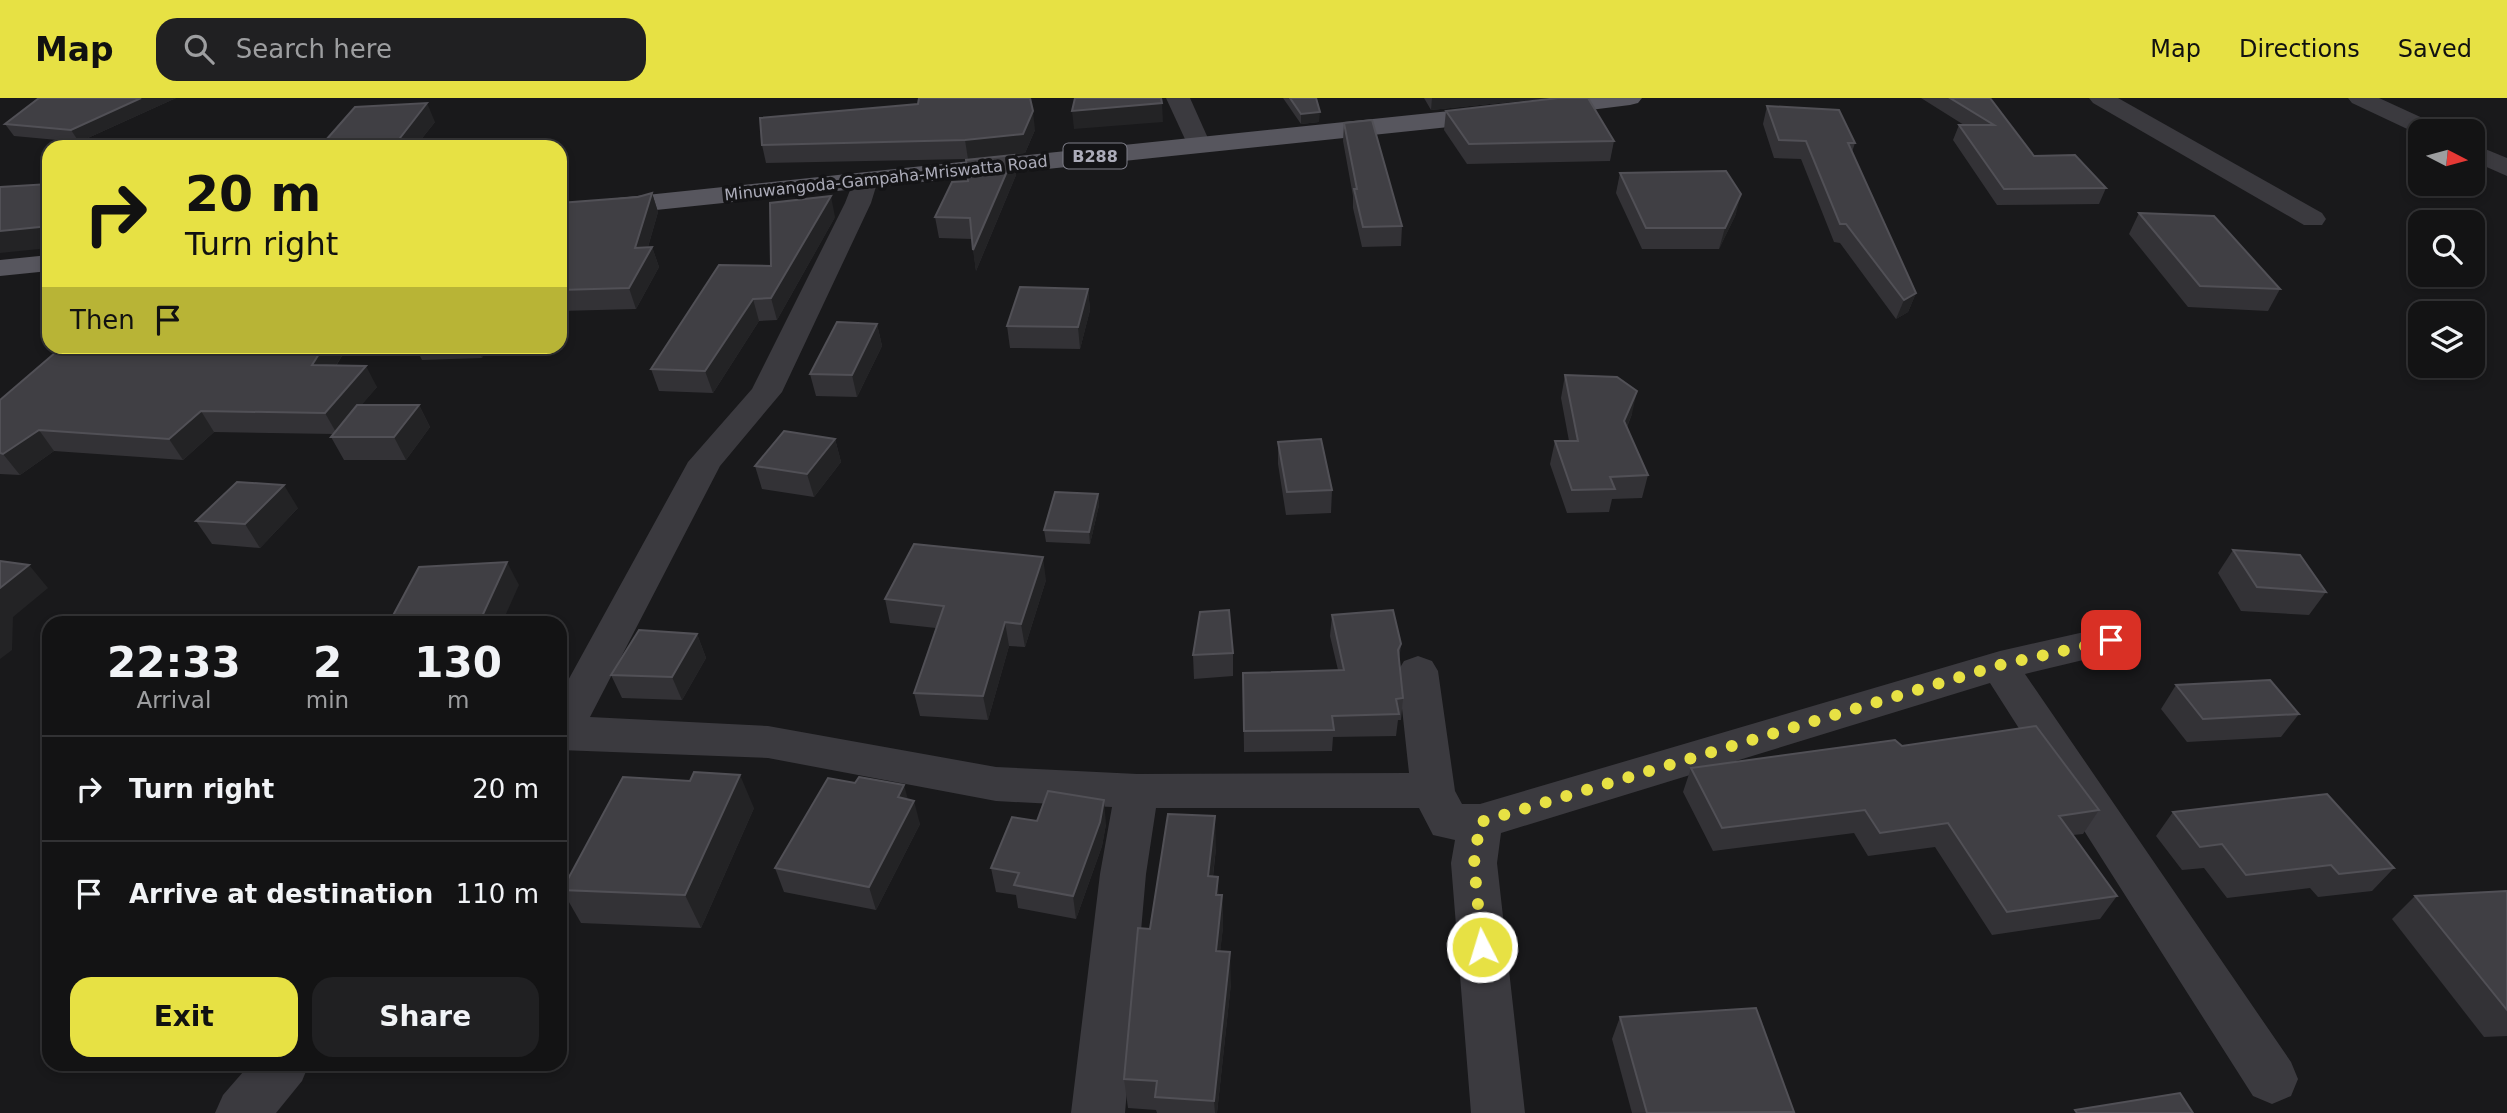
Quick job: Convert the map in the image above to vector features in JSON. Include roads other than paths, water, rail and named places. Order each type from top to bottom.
[{"type":"main road","name":"Minuwangoda-Gampaha-Mriswatta Road","points":[[567,211],[1630,98]]},
{"type":"main road","points":[[0,268],[42,264]]},
{"type":"street","points":[[1178,98],[1199,145]]},
{"type":"street","points":[[2101,98],[2313,219]]},
{"type":"street","points":[[2360,98],[2408,120]]},
{"type":"street","points":[[2485,157],[2507,168]]},
{"type":"street","points":[[567,722],[705,461],[766,392],[858,202],[865,180]]},
{"type":"street","points":[[1418,671],[1433,791],[1450,822],[1480,822],[2000,665],[2111,640]]},
{"type":"street","points":[[2000,665],[2019,699],[2272,1079]]},
{"type":"street","points":[[567,733],[768,742],[996,784],[1138,791],[1433,791]]},
{"type":"street","points":[[1098,1113],[1123,874],[1138,791]]},
{"type":"street","points":[[1480,822],[1474,863],[1498,1113]]},
{"type":"street","points":[[242,1113],[277,1071]]}]
